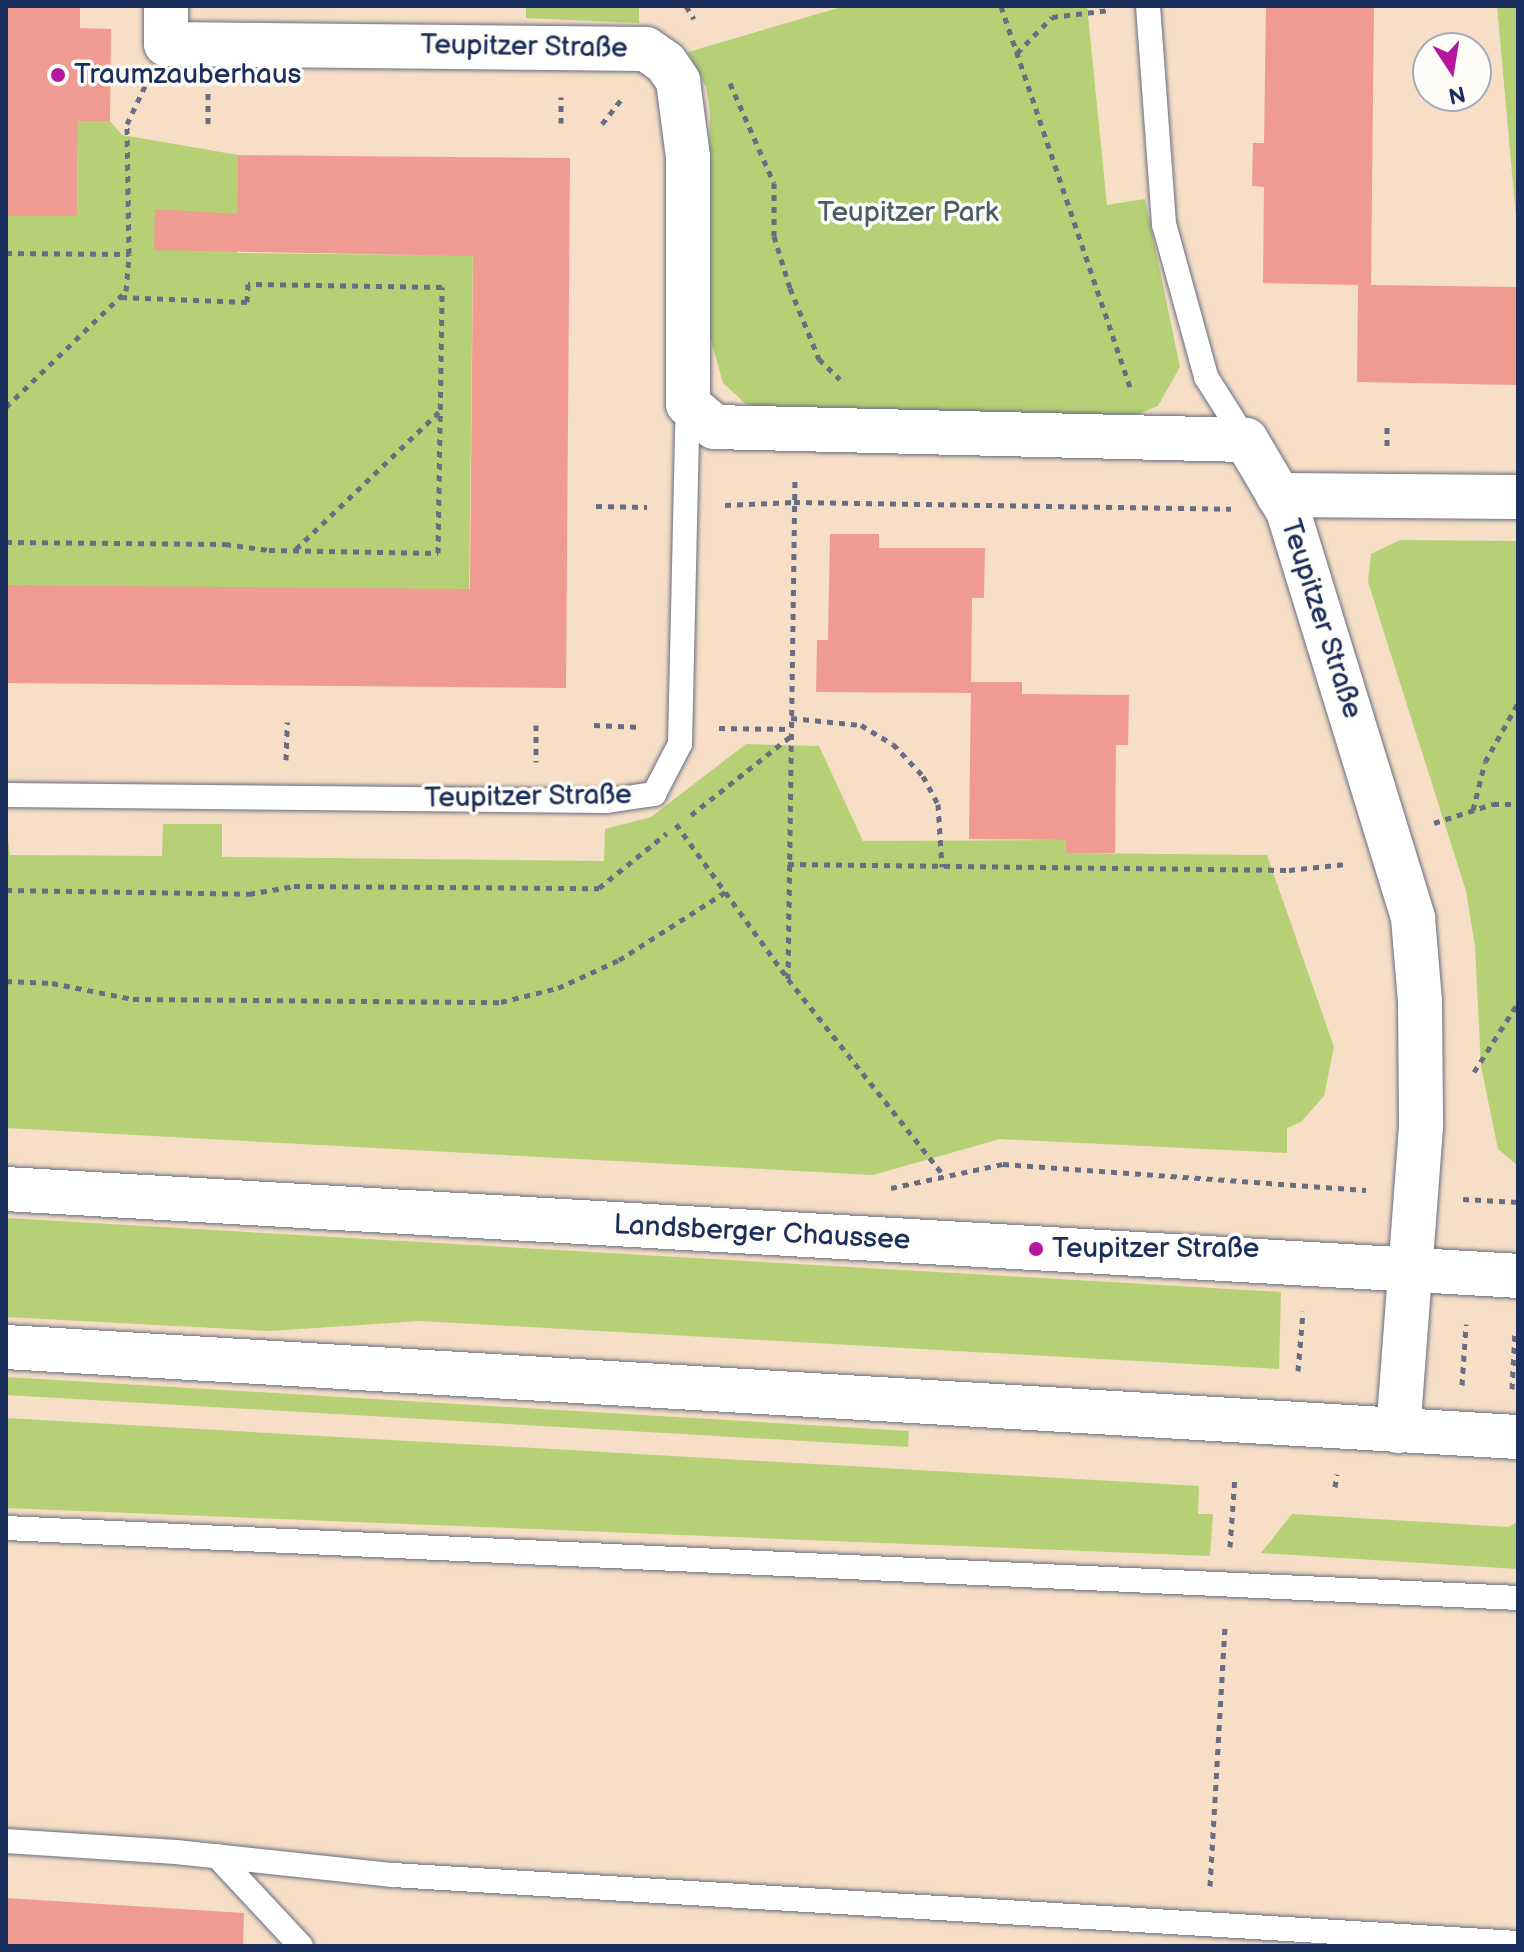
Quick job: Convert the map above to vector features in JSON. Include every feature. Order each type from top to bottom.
[{"type":"main road","name":"Teupitzer Straße","points":[[166,25],[646,49],[678,81],[688,157],[688,404]]},
{"type":"main road","points":[[688,404],[714,427],[1246,440]]},
{"type":"main road","name":"Teupitzer Straße","points":[[1246,440],[1283,503],[1413,918],[1420,1002],[1418,1195],[1398,1431]]},
{"type":"main road","points":[[1283,503],[1518,497]]},
{"type":"main road","name":"Landsberger Chaussee","points":[[6,1189],[1518,1276]]},
{"type":"main road","points":[[6,1347],[1398,1431],[1514,1422]]},
{"type":"lane","points":[[1148,6],[1164,224],[1206,377],[1246,440]]},
{"type":"lane","name":"Teupitzer Straße","points":[[6,795],[607,801],[654,794],[680,744],[688,404]]},
{"type":"lane","points":[[6,1528],[1227,1581],[1518,1598]]},
{"type":"lane","points":[[6,1841],[217,1856],[393,1875],[1518,1943]]},
{"type":"lane","points":[[217,1856],[301,1946]]},
{"type":"path","points":[[686,6],[701,31]]},
{"type":"path","points":[[1001,6],[1147,437]]},
{"type":"path","points":[[1017,53],[1052,17],[1113,9]]},
{"type":"path","points":[[6,407],[126,291],[129,254],[127,124],[166,25]]},
{"type":"path","points":[[723,69],[774,183],[774,236],[790,288],[819,359],[858,397],[858,431]]},
{"type":"path","points":[[6,253],[129,254]]},
{"type":"path","points":[[6,542],[225,544],[295,550],[438,553],[442,287],[248,284],[247,302],[119,297]]},
{"type":"path","points":[[295,550],[440,412]]},
{"type":"path","points":[[788,979],[796,430]]},
{"type":"path","points":[[794,502],[1283,503]]},
{"type":"path","points":[[1473,810],[1485,762],[1518,703]]},
{"type":"path","points":[[791,718],[861,725],[893,744],[923,776],[938,804],[942,867]]},
{"type":"path","points":[[594,725],[642,727]]},
{"type":"path","points":[[6,890],[249,894],[294,886],[599,888],[791,736]]},
{"type":"path","points":[[654,794],[788,979],[944,1176]]},
{"type":"path","points":[[1437,822],[1473,810],[1518,804]]},
{"type":"path","points":[[788,864],[1289,870],[1351,863],[1390,838]]},
{"type":"path","points":[[6,981],[52,983],[133,999],[501,1002],[558,988],[619,960],[727,891]]},
{"type":"path","points":[[1474,1072],[1518,1003]]},
{"type":"path","points":[[886,1189],[1003,1164],[1518,1202]]},
{"type":"path","points":[[1298,1371],[1304,1294]]},
{"type":"path","points":[[1514,1422],[1515,1330]]},
{"type":"path","points":[[1208,1924],[1235,1476]]},
{"type":"green space","points":[[526,6],[639,6],[639,23],[526,18]]},
{"type":"green space","name":"Teupitzer Park","points":[[845,6],[1087,6],[1107,205],[1145,199],[1180,367],[1158,406],[1136,415],[769,409],[746,404],[723,383],[706,322],[710,112],[706,87],[688,52]]},
{"type":"green space","points":[[1497,6],[1518,6],[1518,239]]},
{"type":"green space","points":[[78,121],[110,121],[122,135],[238,155],[237,253],[428,255],[473,237],[469,609],[6,585],[6,216],[77,216]]},
{"type":"green space","points":[[1400,540],[1518,541],[1518,1166],[1498,1149],[1481,1066],[1475,946],[1466,891],[1368,582],[1371,554]]},
{"type":"green space","points":[[746,744],[819,746],[863,841],[1066,840],[1066,853],[1267,855],[1334,1047],[1324,1096],[1301,1122],[1287,1128],[1287,1153],[1000,1139],[873,1175],[6,1128],[6,821],[10,855],[162,856],[163,824],[222,824],[222,857],[604,861],[605,829],[651,817]]},
{"type":"green space","points":[[6,1218],[1281,1292],[1279,1369],[421,1321],[269,1331],[6,1317]]},
{"type":"green space","points":[[6,1377],[909,1431],[908,1447],[6,1395]]},
{"type":"green space","points":[[6,1418],[1199,1486],[1198,1514],[1213,1514],[1210,1556],[6,1508]]},
{"type":"green space","points":[[1292,1514],[1509,1527],[1518,1521],[1518,1569],[1261,1553]]},
{"type":"building","name":"Traumzauberhaus","points":[[6,6],[80,6],[80,28],[111,29],[110,121],[78,121],[77,216],[6,216]]},
{"type":"building","points":[[1266,6],[1374,6],[1371,285],[1518,287],[1518,385],[1357,382],[1358,285],[1263,283],[1264,187],[1252,186],[1253,143],[1264,143]]},
{"type":"building","points":[[238,155],[570,158],[566,688],[6,683],[6,585],[470,589],[473,256],[154,250],[155,209],[237,214]]},
{"type":"building","points":[[830,534],[879,534],[879,548],[985,548],[984,598],[972,598],[971,693],[816,692],[817,640],[828,640]]},
{"type":"building","points":[[971,682],[1022,682],[1022,694],[1129,695],[1128,745],[1116,745],[1115,853],[1066,853],[1066,840],[969,839]]},
{"type":"building","points":[[6,1898],[244,1913],[243,1946],[6,1946]]},
{"type":"place","name":"Traumzauberhaus","points":[[58,75]]},
{"type":"place","name":"Teupitzer Straße","points":[[1036,1249]]}]
